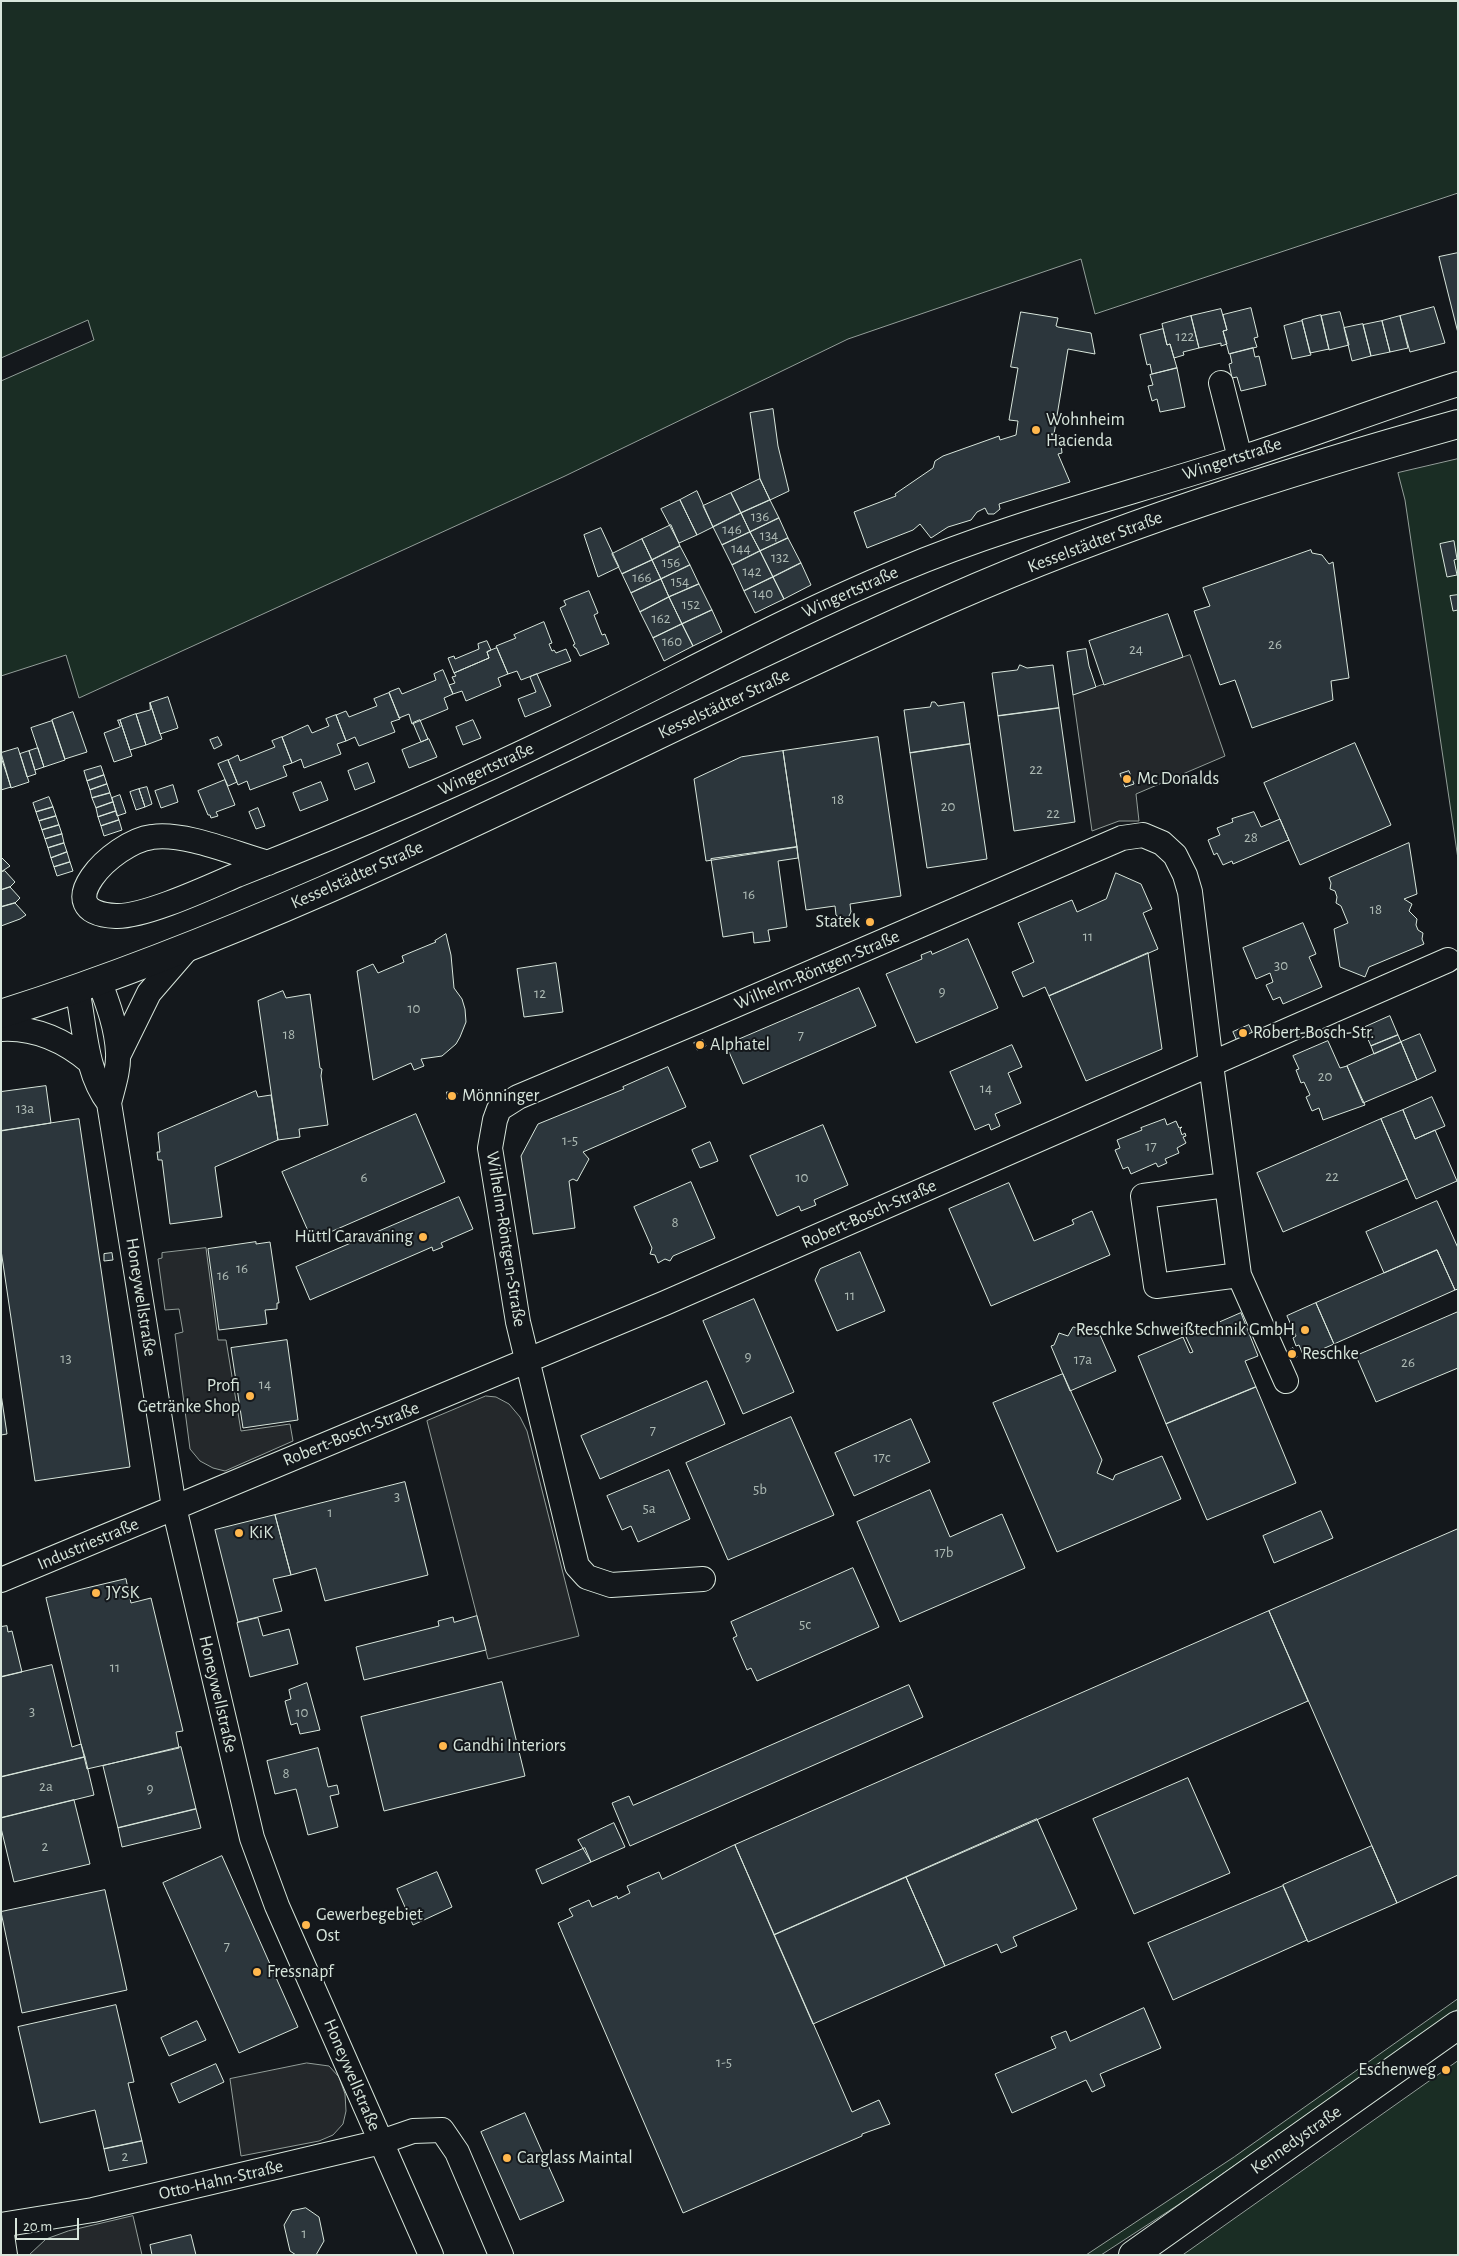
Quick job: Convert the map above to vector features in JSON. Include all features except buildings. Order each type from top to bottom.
[{"type":"main road","name":"Kesselstädter Straße","points":[[1,1014],[187,949],[363,873],[956,596],[1155,519],[1379,446],[1458,424]]},
{"type":"main road","name":"Kennedystraße","points":[[1133,2255],[1458,2024]]},
{"type":"street","points":[[1220,383],[1240,458]]},
{"type":"street","name":"Wingertstraße","points":[[268,864],[185,839],[168,836],[139,839],[120,848],[101,864],[85,891],[85,902],[90,909],[101,914],[115,916],[128,915],[187,896],[268,864],[436,793],[574,728],[821,604],[899,570],[964,544],[1240,458],[1458,384]]},
{"type":"street","name":"Wilhelm-Röntgen-Straße","points":[[527,1361],[518,1322],[490,1148],[499,1109],[518,1097],[726,1010],[1026,880],[1085,852],[1122,838],[1143,835],[1162,843],[1175,855],[1185,875],[1190,892],[1210,1064]]},
{"type":"street","name":"Honeywellstraße","points":[[187,949],[149,993],[119,1054],[116,1078],[109,1104],[174,1507],[252,1838],[278,1906],[432,2255]]},
{"type":"street","name":"Robert-Bosch-Straße","points":[[174,1507],[527,1361],[899,1201],[1448,960]]},
{"type":"street","name":"Honeywellstraße","points":[[88,984],[109,1008],[119,1054]]},
{"type":"street","name":"Honeywellstraße","points":[[88,984],[90,1062],[100,1091],[109,1104]]},
{"type":"street","points":[[1,1029],[50,1036],[74,1049],[90,1062]]},
{"type":"street","points":[[1210,1064],[1239,1275],[1286,1381]]},
{"type":"street","points":[[1226,1185],[1143,1196],[1156,1286],[1239,1275]]},
{"type":"street","points":[[527,1361],[577,1566],[587,1577],[611,1585],[703,1579]]},
{"type":"street","name":"Industriestraße","points":[[1,1580],[174,1507]]},
{"type":"street","name":"Otto-Hahn-Straße","points":[[1,2226],[92,2210],[381,2142],[413,2131],[442,2130],[458,2152],[501,2255]]},
{"type":"street","points":[[1,2226],[4,2255]]},
{"type":"green space","points":[[1,1],[1458,1],[1458,193],[1095,314],[1081,259],[848,339],[565,476],[79,698],[66,655],[1,676],[1,381],[94,340],[88,320],[1,358]]},
{"type":"green space","points":[[1458,459],[1458,859],[1405,500],[1398,473]]},
{"type":"green space","points":[[1458,1999],[1458,2009],[1178,2205],[1101,2255],[1086,2255],[1234,2157]]},
{"type":"green space","points":[[1458,2061],[1458,2255],[1183,2255]]},
{"type":"shaded area","points":[[1190,655],[1225,756],[1136,794],[1139,821],[1119,821],[1092,831],[1073,695]]},
{"type":"shaded area","points":[[206,1248],[218,1340],[226,1340],[241,1431],[290,1424],[293,1441],[225,1471],[213,1468],[200,1461],[190,1449],[175,1334],[183,1332],[179,1309],[165,1310],[158,1259],[162,1258],[162,1253]]},
{"type":"shaded area","points":[[486,1396],[496,1397],[509,1404],[520,1417],[527,1431],[579,1636],[488,1659],[427,1421]]},
{"type":"shaded area","points":[[307,2063],[329,2066],[339,2077],[345,2094],[346,2111],[343,2124],[333,2135],[319,2141],[241,2156],[230,2079]]},
{"type":"shaded area","points":[[133,2216],[142,2255],[29,2255],[46,2239],[68,2231]]},
{"type":"place","name":"Wohnheim Hacienda","points":[[1036,430]]},
{"type":"place","name":"Mc Donalds","points":[[1127,779]]},
{"type":"place","name":"Statek","points":[[870,922]]},
{"type":"place","name":"Robert-Bosch-Str.","points":[[1243,1033]]},
{"type":"place","name":"Alphatel","points":[[700,1045]]},
{"type":"place","name":"Mönninger","points":[[452,1096]]},
{"type":"place","name":"Hüttl Caravaning","points":[[423,1237]]},
{"type":"place","name":"Reschke Schweißtechnik GmbH","points":[[1305,1330]]},
{"type":"place","name":"Reschke","points":[[1292,1354]]},
{"type":"place","name":"Profi Getränke Shop","points":[[250,1396]]},
{"type":"place","name":"KiK","points":[[239,1533]]},
{"type":"place","name":"JYSK","points":[[96,1593]]},
{"type":"place","name":"Gandhi Interiors","points":[[443,1746]]},
{"type":"place","name":"Gewerbegebiet Ost","points":[[306,1925]]},
{"type":"place","name":"Fressnapf","points":[[257,1972]]},
{"type":"place","name":"Eschenweg","points":[[1446,2070]]},
{"type":"place","name":"Carglass Maintal","points":[[507,2158]]}]
